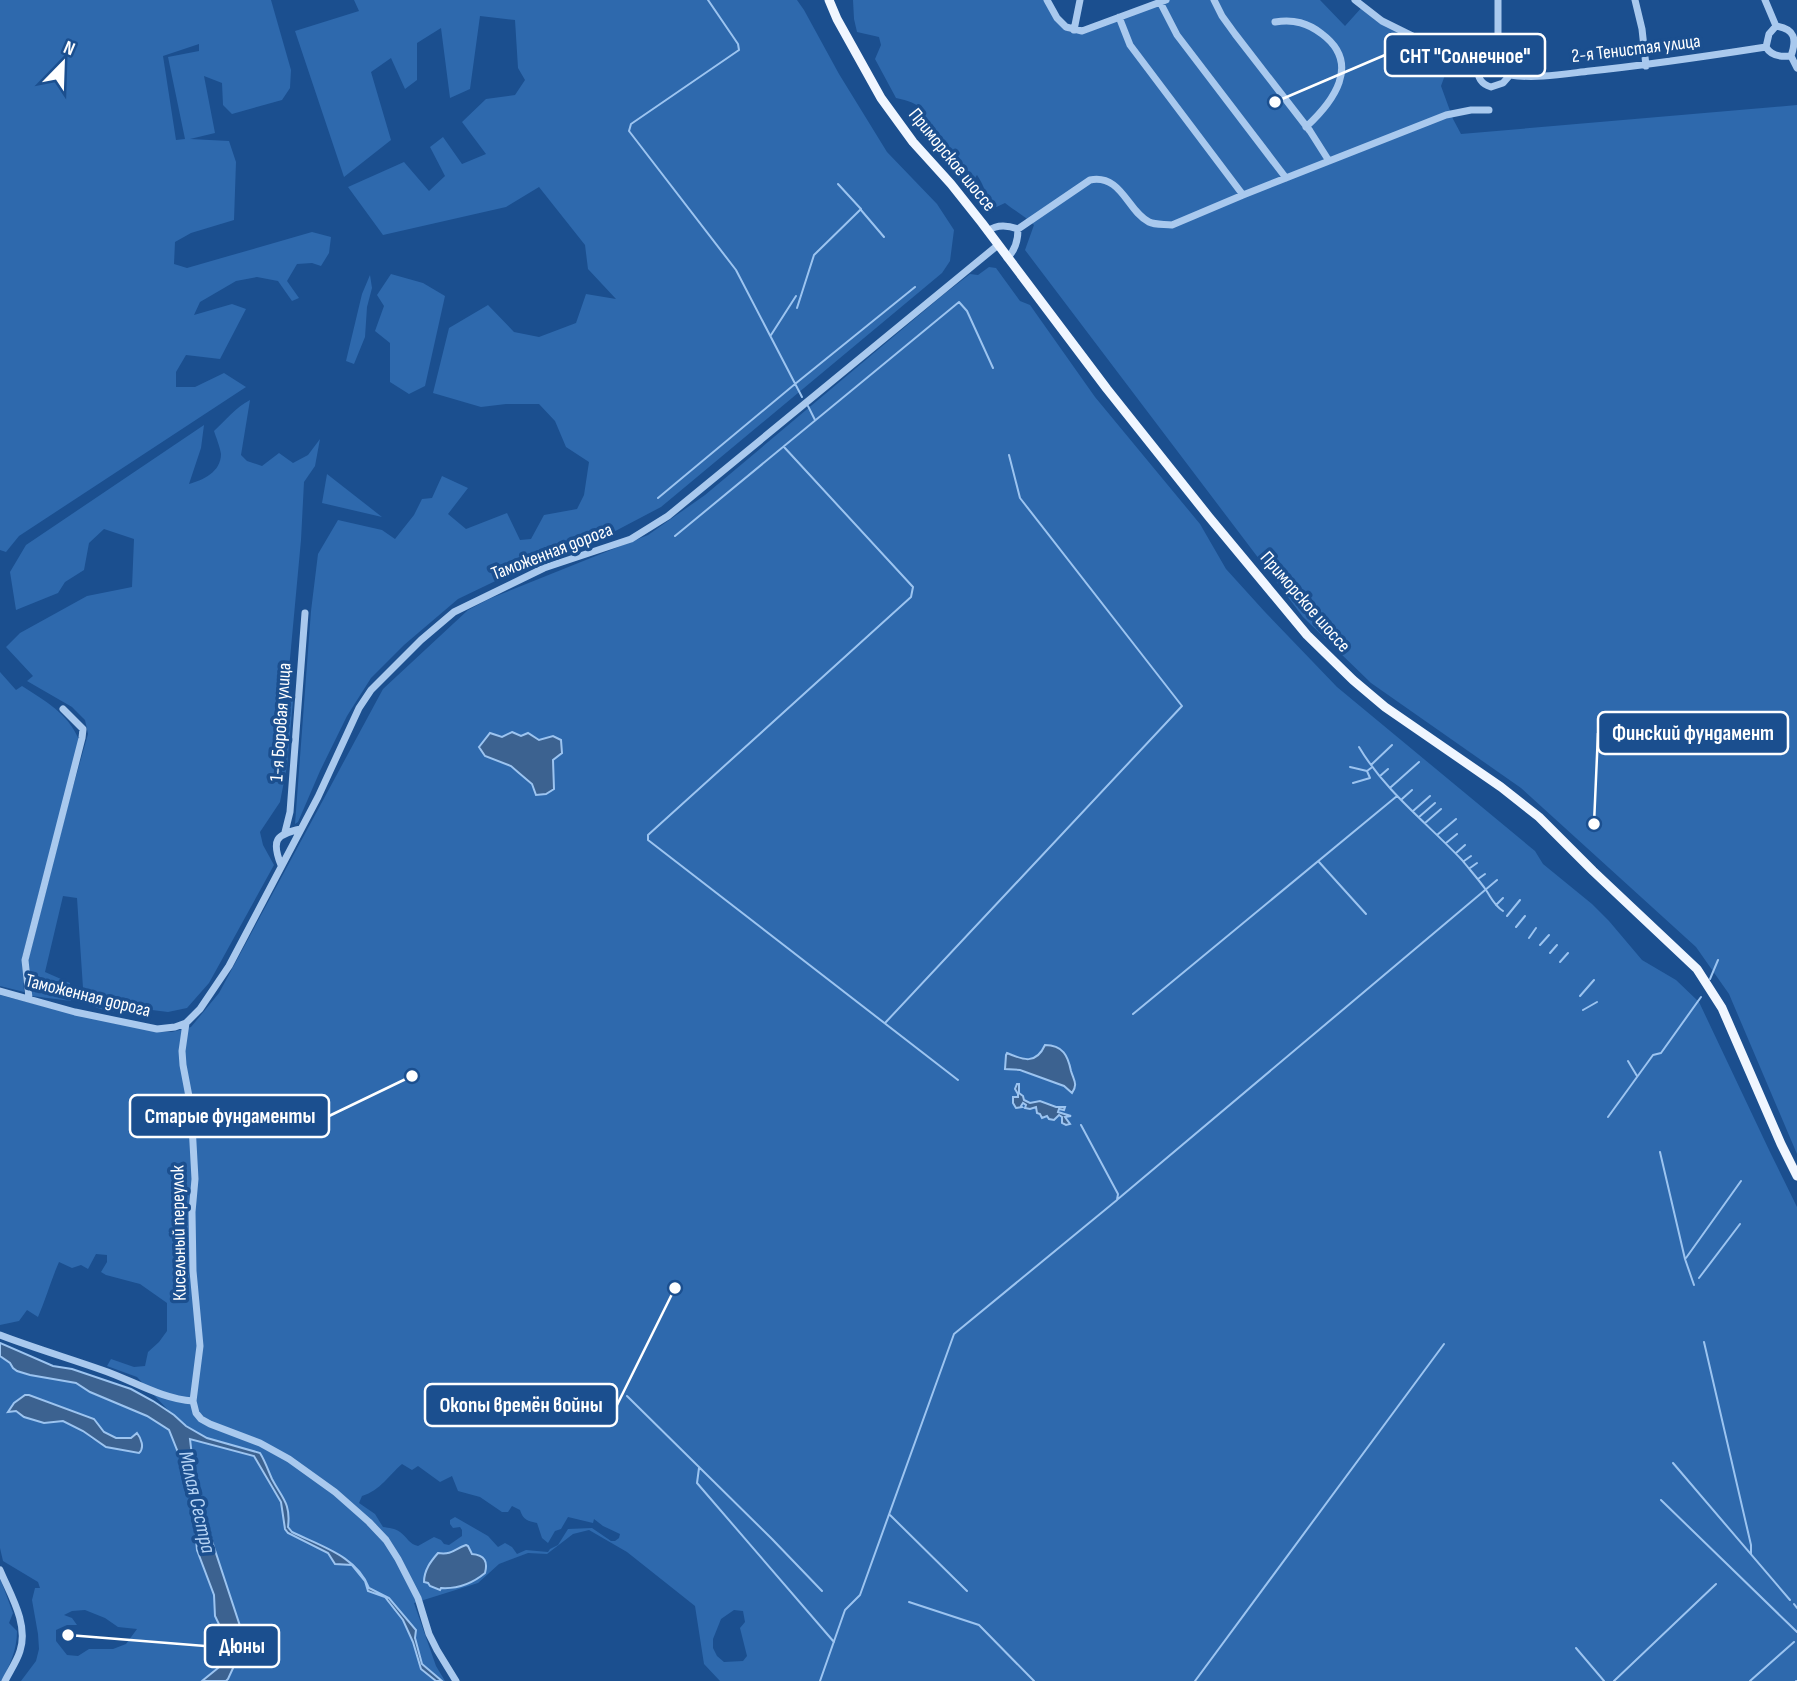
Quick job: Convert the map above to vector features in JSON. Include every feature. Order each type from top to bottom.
[{"type":"main road","name":"Приморское шоссе","points":[[829,0],[881,98],[914,142],[988,231],[1107,389],[1209,517],[1307,635],[1353,680],[1385,706],[1526,805],[1697,970],[1722,1008],[1770,1121],[1797,1176]]},
{"type":"street","points":[[1047,0],[1057,18],[1066,27],[1083,31],[1163,1],[1177,35],[1286,178]]},
{"type":"street","points":[[1074,30],[1080,0]]},
{"type":"street","points":[[1214,0],[1246,50],[1329,161]]},
{"type":"street","points":[[1355,0],[1382,21],[1477,68]]},
{"type":"street","points":[[1477,68],[1478,77],[1484,85],[1491,88],[1503,83],[1510,75],[1508,63],[1498,52],[1498,0]]},
{"type":"street","points":[[1636,0],[1643,29],[1646,65]]},
{"type":"street","points":[[1765,0],[1776,26]]},
{"type":"street","points":[[1119,18],[1129,44],[1243,195]]},
{"type":"street","points":[[1275,22],[1301,22],[1312,26],[1328,39],[1340,55],[1341,74],[1334,96],[1306,127]]},
{"type":"street","points":[[1776,26],[1769,34],[1766,47],[1769,52],[1777,55],[1791,56]]},
{"type":"street","points":[[1776,26],[1784,27],[1795,36],[1791,56],[1797,68]]},
{"type":"street","name":"2-я Тенистая улица","points":[[1510,75],[1521,77],[1646,65],[1766,47]]},
{"type":"street","points":[[1477,68],[1498,52]]},
{"type":"street","points":[[988,231],[1003,225],[1018,229],[1090,180],[1097,179],[1116,187],[1148,222],[1171,225],[1446,115],[1489,110]]},
{"type":"street","points":[[1007,258],[1013,253],[1018,229]]},
{"type":"street","name":"Таможенная дорога","points":[[0,991],[75,1012],[157,1028],[186,1023],[200,1009],[229,966],[302,829],[359,708],[371,690],[398,662],[448,617],[489,594],[544,568],[631,539],[668,516],[998,245]]},
{"type":"street","name":"1-я Боровая улица","points":[[281,865],[275,851],[276,843],[285,832],[290,812],[305,613]]},
{"type":"street","points":[[29,998],[25,960],[82,738],[83,729],[63,709]]},
{"type":"street","points":[[285,832],[302,829]]},
{"type":"street","name":"Кисельный переулок","points":[[186,1023],[182,1051],[191,1107],[195,1179],[192,1212],[193,1271],[200,1346],[193,1401]]},
{"type":"street","points":[[0,1335],[40,1351],[103,1370],[178,1400],[193,1401],[201,1419],[276,1451],[335,1492],[386,1540],[418,1598],[429,1634],[456,1681]]},
{"type":"street","points":[[0,1570],[19,1615],[23,1633],[21,1650],[5,1681]]},
{"type":"shaded area","points":[[0,0],[271,0],[291,70],[290,88],[282,100],[232,114],[223,105],[222,83],[204,76],[215,133],[190,139],[229,141],[236,162],[234,220],[191,233],[175,242],[174,264],[187,268],[312,232],[331,237],[329,253],[321,266],[312,263],[297,264],[287,281],[299,298],[292,301],[278,281],[257,277],[236,281],[200,302],[194,315],[232,304],[246,309],[220,359],[186,355],[176,372],[176,387],[195,387],[224,373],[246,387],[19,536],[6,552],[0,550]],"holes":[[[199,44],[199,51],[168,57],[185,139],[176,140],[163,56]]]},
{"type":"shaded area","points":[[354,0],[797,0],[887,152],[937,204],[954,230],[950,261],[942,273],[661,507],[604,537],[510,574],[458,599],[404,645],[371,678],[347,716],[295,824],[311,611],[318,554],[338,520],[382,530],[395,539],[414,515],[422,499],[432,498],[442,476],[468,488],[448,514],[466,529],[507,513],[520,540],[531,539],[544,515],[577,509],[584,495],[589,462],[566,447],[555,421],[539,404],[481,407],[433,393],[449,328],[488,305],[514,332],[539,337],[576,323],[586,294],[616,299],[588,269],[585,245],[539,187],[506,207],[383,235],[348,187],[404,162],[429,191],[445,176],[430,147],[443,137],[462,164],[486,154],[462,122],[486,99],[515,95],[525,80],[518,68],[515,20],[480,16],[470,89],[450,98],[441,28],[417,43],[417,80],[405,89],[391,58],[371,72],[391,140],[344,177],[295,31],[359,11]]},
{"type":"shaded area","points":[[853,0],[1046,0],[1069,32],[1083,31],[1166,0],[1320,0],[1345,26],[1363,6],[1382,21],[1452,56],[1441,86],[1461,134],[1797,105],[1797,1154],[1729,994],[1696,947],[1521,788],[1371,683],[1303,617],[1025,250],[1034,225],[1005,203],[990,210],[983,204],[985,192],[977,175],[973,188],[965,186],[926,137],[922,120],[924,113],[921,109],[912,102],[896,98],[875,59],[881,45],[879,37],[857,32]]},
{"type":"shaded area","points":[[989,267],[996,268],[1020,301],[1030,305],[1095,397],[1200,524],[1226,569],[1337,687],[1535,851],[1543,864],[1609,921],[1642,960],[1676,980],[1699,1002],[1797,1207],[1797,1681],[720,1681],[704,1664],[695,1606],[627,1552],[589,1530],[573,1534],[547,1554],[528,1553],[499,1564],[478,1583],[414,1603],[436,1666],[445,1681],[21,1681],[36,1661],[39,1649],[32,1600],[35,1588],[40,1588],[38,1582],[3,1561],[0,1548],[0,1355],[21,1372],[87,1386],[160,1424],[168,1410],[137,1377],[107,1366],[111,1359],[134,1367],[145,1366],[148,1352],[167,1331],[167,1303],[140,1284],[101,1272],[107,1262],[107,1255],[96,1254],[88,1269],[81,1265],[72,1268],[59,1262],[38,1317],[27,1310],[19,1321],[0,1325],[0,995],[157,1032],[172,1032],[191,1027],[219,993],[383,689],[468,610],[648,535],[705,495],[943,295],[970,274],[978,275]],"holes":[[[490,733],[509,736],[528,733],[539,740],[553,736],[553,772],[532,784],[511,766],[501,762]],[[1045,1045],[1059,1055],[1071,1069],[1072,1093],[1061,1085],[1042,1078],[1008,1070],[1013,1055],[1028,1059],[1037,1057]],[[1019,1084],[1019,1093],[1024,1100],[1065,1107],[1058,1111],[1070,1115],[1065,1116],[1066,1119],[1059,1115],[1054,1120],[1037,1113],[1036,1107],[1030,1109],[1023,1103],[1016,1108],[1012,1099],[1018,1097],[1015,1089]],[[29,1395],[94,1419],[104,1432],[116,1438],[131,1438],[137,1433],[142,1451],[92,1439],[63,1421],[44,1423],[14,1411],[14,1403]],[[402,1464],[412,1470],[418,1466],[440,1482],[452,1476],[458,1491],[480,1497],[502,1512],[508,1512],[512,1506],[520,1510],[526,1520],[537,1523],[542,1538],[548,1543],[568,1517],[593,1523],[594,1519],[620,1534],[619,1538],[611,1541],[592,1528],[568,1529],[558,1545],[548,1552],[526,1550],[517,1554],[505,1543],[498,1547],[488,1536],[455,1517],[450,1520],[450,1524],[453,1528],[460,1527],[462,1536],[449,1545],[434,1537],[418,1546],[398,1531],[383,1527],[375,1514],[359,1503],[362,1496],[384,1482]],[[468,1546],[485,1573],[459,1586],[440,1589],[430,1586],[428,1567],[440,1552]],[[85,1610],[118,1627],[137,1629],[126,1644],[113,1649],[89,1649],[78,1656],[67,1655],[56,1641],[56,1630],[67,1625],[77,1625],[72,1618],[64,1615]],[[734,1610],[743,1611],[745,1622],[740,1628],[747,1656],[743,1661],[724,1662],[713,1648],[713,1639],[721,1619]]]},
{"type":"shaded area","points":[[391,274],[423,283],[445,296],[425,386],[409,394],[390,382],[390,343],[375,331],[384,306],[377,295]]},
{"type":"shaded area","points":[[370,275],[372,288],[367,307],[365,337],[354,364],[346,361],[362,294]]},
{"type":"shaded area","points":[[250,400],[241,455],[247,461],[262,466],[279,453],[293,463],[308,455],[320,439],[315,466],[304,482],[288,680],[293,701],[287,766],[280,802],[260,832],[263,845],[274,865],[209,983],[187,1008],[168,1012],[109,1012],[84,1003],[77,898],[63,896],[45,972],[70,983],[71,1001],[32,996],[28,961],[88,734],[85,720],[72,707],[27,681],[33,676],[6,647],[20,633],[87,596],[132,587],[134,539],[104,529],[89,543],[84,570],[65,582],[58,593],[16,610],[10,572],[26,545],[204,425],[201,448],[189,484],[210,474],[218,466],[221,454],[214,431]]},
{"type":"shaded area","points":[[327,474],[382,517],[322,503]]},
{"type":"shaded area","points":[[0,672],[16,690],[22,686],[55,708],[69,722],[79,740],[22,958],[24,992],[0,986]]},
{"type":"shaded area","points":[[0,1578],[13,1613],[9,1623],[17,1631],[14,1651],[2,1681],[0,1681]]},
{"type":"water","points":[[512,732],[521,736],[528,733],[539,740],[553,736],[561,740],[562,753],[553,760],[554,789],[546,794],[536,795],[532,784],[511,766],[485,756],[479,747],[490,733],[502,737]]},
{"type":"water","points":[[1045,1045],[1060,1049],[1066,1056],[1075,1082],[1072,1093],[1064,1086],[1020,1070],[1005,1069],[1007,1053],[1029,1059],[1038,1056]]},
{"type":"water","points":[[1017,1084],[1019,1093],[1030,1103],[1040,1101],[1056,1107],[1065,1107],[1058,1112],[1071,1116],[1065,1117],[1070,1124],[1062,1123],[1062,1117],[1059,1115],[1054,1120],[1047,1116],[1042,1118],[1036,1107],[1025,1108],[1023,1103],[1022,1107],[1016,1108],[1013,1097],[1018,1097],[1015,1089]]},
{"type":"water","name":"Малая Сестра","points":[[0,1343],[53,1366],[72,1369],[131,1389],[207,1438],[260,1453],[287,1506],[288,1527],[292,1532],[347,1560],[356,1568],[363,1577],[369,1588],[389,1598],[416,1630],[415,1638],[422,1664],[442,1681],[436,1681],[421,1669],[403,1620],[385,1597],[368,1591],[365,1581],[352,1565],[335,1564],[328,1553],[288,1533],[281,1502],[254,1456],[190,1439],[195,1482],[240,1626],[240,1653],[228,1679],[202,1681],[223,1664],[227,1641],[215,1616],[214,1595],[197,1550],[193,1505],[181,1460],[169,1430],[147,1416],[90,1392],[76,1383],[17,1371],[0,1356]]},
{"type":"water","points":[[25,1395],[94,1419],[104,1432],[116,1438],[131,1438],[137,1433],[142,1443],[141,1451],[139,1453],[106,1447],[63,1421],[44,1423],[24,1417],[16,1411],[8,1412],[14,1403]]},
{"type":"water","points":[[466,1545],[472,1554],[485,1560],[485,1573],[464,1585],[440,1590],[424,1582],[430,1563],[438,1553],[450,1552]]},
{"type":"waterway","points":[[708,0],[738,44],[739,50],[631,124],[629,131],[736,270],[802,397]]},
{"type":"waterway","points":[[797,308],[814,255],[861,209],[838,184]]},
{"type":"waterway","points":[[861,210],[884,237]]},
{"type":"waterway","points":[[658,498],[915,287]]},
{"type":"waterway","points":[[771,335],[796,296]]},
{"type":"waterway","points":[[675,536],[959,302],[967,311],[993,368]]},
{"type":"waterway","points":[[808,406],[815,420]]},
{"type":"waterway","points":[[784,447],[913,587],[911,597],[648,835],[648,840],[958,1080]]},
{"type":"waterway","points":[[885,1023],[1182,706],[1020,498],[1009,455]]},
{"type":"waterway","points":[[1371,765],[1392,745]]},
{"type":"waterway","points":[[1359,747],[1381,778],[1462,860],[1503,911]]},
{"type":"waterway","points":[[1391,787],[1419,762]]},
{"type":"waterway","points":[[1350,767],[1367,771],[1371,768]]},
{"type":"waterway","points":[[1380,776],[1388,769]]},
{"type":"waterway","points":[[1353,783],[1370,778],[1367,771]]},
{"type":"waterway","points":[[1402,799],[1412,790]]},
{"type":"waterway","points":[[1133,1014],[1397,796]]},
{"type":"waterway","points":[[1413,811],[1430,796]]},
{"type":"waterway","points":[[1419,817],[1435,803]]},
{"type":"waterway","points":[[1425,823],[1441,809]]},
{"type":"waterway","points":[[1437,835],[1456,819]]},
{"type":"waterway","points":[[1446,843],[1457,834]]},
{"type":"waterway","points":[[1456,853],[1465,845]]},
{"type":"waterway","points":[[1464,861],[1471,856]]},
{"type":"waterway","points":[[1319,862],[1366,914]]},
{"type":"waterway","points":[[1470,868],[1477,863]]},
{"type":"waterway","points":[[1478,879],[1485,874]]},
{"type":"waterway","points":[[1118,1199],[1497,880]]},
{"type":"waterway","points":[[1496,905],[1503,898]]},
{"type":"waterway","points":[[1507,916],[1520,900]]},
{"type":"waterway","points":[[1516,927],[1525,916]]},
{"type":"waterway","points":[[1529,938],[1536,928]]},
{"type":"waterway","points":[[1540,945],[1549,935]]},
{"type":"waterway","points":[[1550,953],[1557,945]]},
{"type":"waterway","points":[[1560,962],[1568,953]]},
{"type":"waterway","points":[[1710,979],[1718,960]]},
{"type":"waterway","points":[[1580,996],[1594,980]]},
{"type":"waterway","points":[[1608,1117],[1653,1055],[1661,1053],[1701,997]]},
{"type":"waterway","points":[[1583,1010],[1597,1002]]},
{"type":"waterway","points":[[1628,1061],[1637,1076]]},
{"type":"waterway","points":[[820,1681],[845,1610],[860,1595],[954,1334],[1117,1200],[1118,1194],[1081,1125]]},
{"type":"waterway","points":[[1660,1152],[1685,1259],[1694,1285]]},
{"type":"waterway","points":[[1686,1258],[1741,1181]]},
{"type":"waterway","points":[[1699,1278],[1740,1224]]},
{"type":"waterway","points":[[1704,1342],[1751,1554]]},
{"type":"waterway","points":[[1195,1681],[1444,1344]]},
{"type":"waterway","points":[[627,1396],[822,1591]]},
{"type":"waterway","points":[[1673,1463],[1790,1600]]},
{"type":"waterway","points":[[699,1468],[697,1483],[834,1642]]},
{"type":"waterway","points":[[1661,1500],[1797,1632]]},
{"type":"waterway","points":[[890,1515],[967,1591]]},
{"type":"waterway","points":[[1614,1681],[1716,1584]]},
{"type":"waterway","points":[[909,1602],[979,1625],[1034,1681]]},
{"type":"waterway","points":[[1794,1604],[1797,1608]]},
{"type":"waterway","points":[[1750,1681],[1794,1642]]},
{"type":"waterway","points":[[1576,1648],[1604,1681]]},
{"type":"place","name":"СНТ \"Солнечное\"","points":[[1275,102]]},
{"type":"place","name":"Финский фундамент","points":[[1594,824]]},
{"type":"place","name":"Старые фундаменты","points":[[412,1076]]},
{"type":"place","name":"Окопы времён войны","points":[[675,1288]]},
{"type":"place","name":"Дюны","points":[[68,1635]]}]
